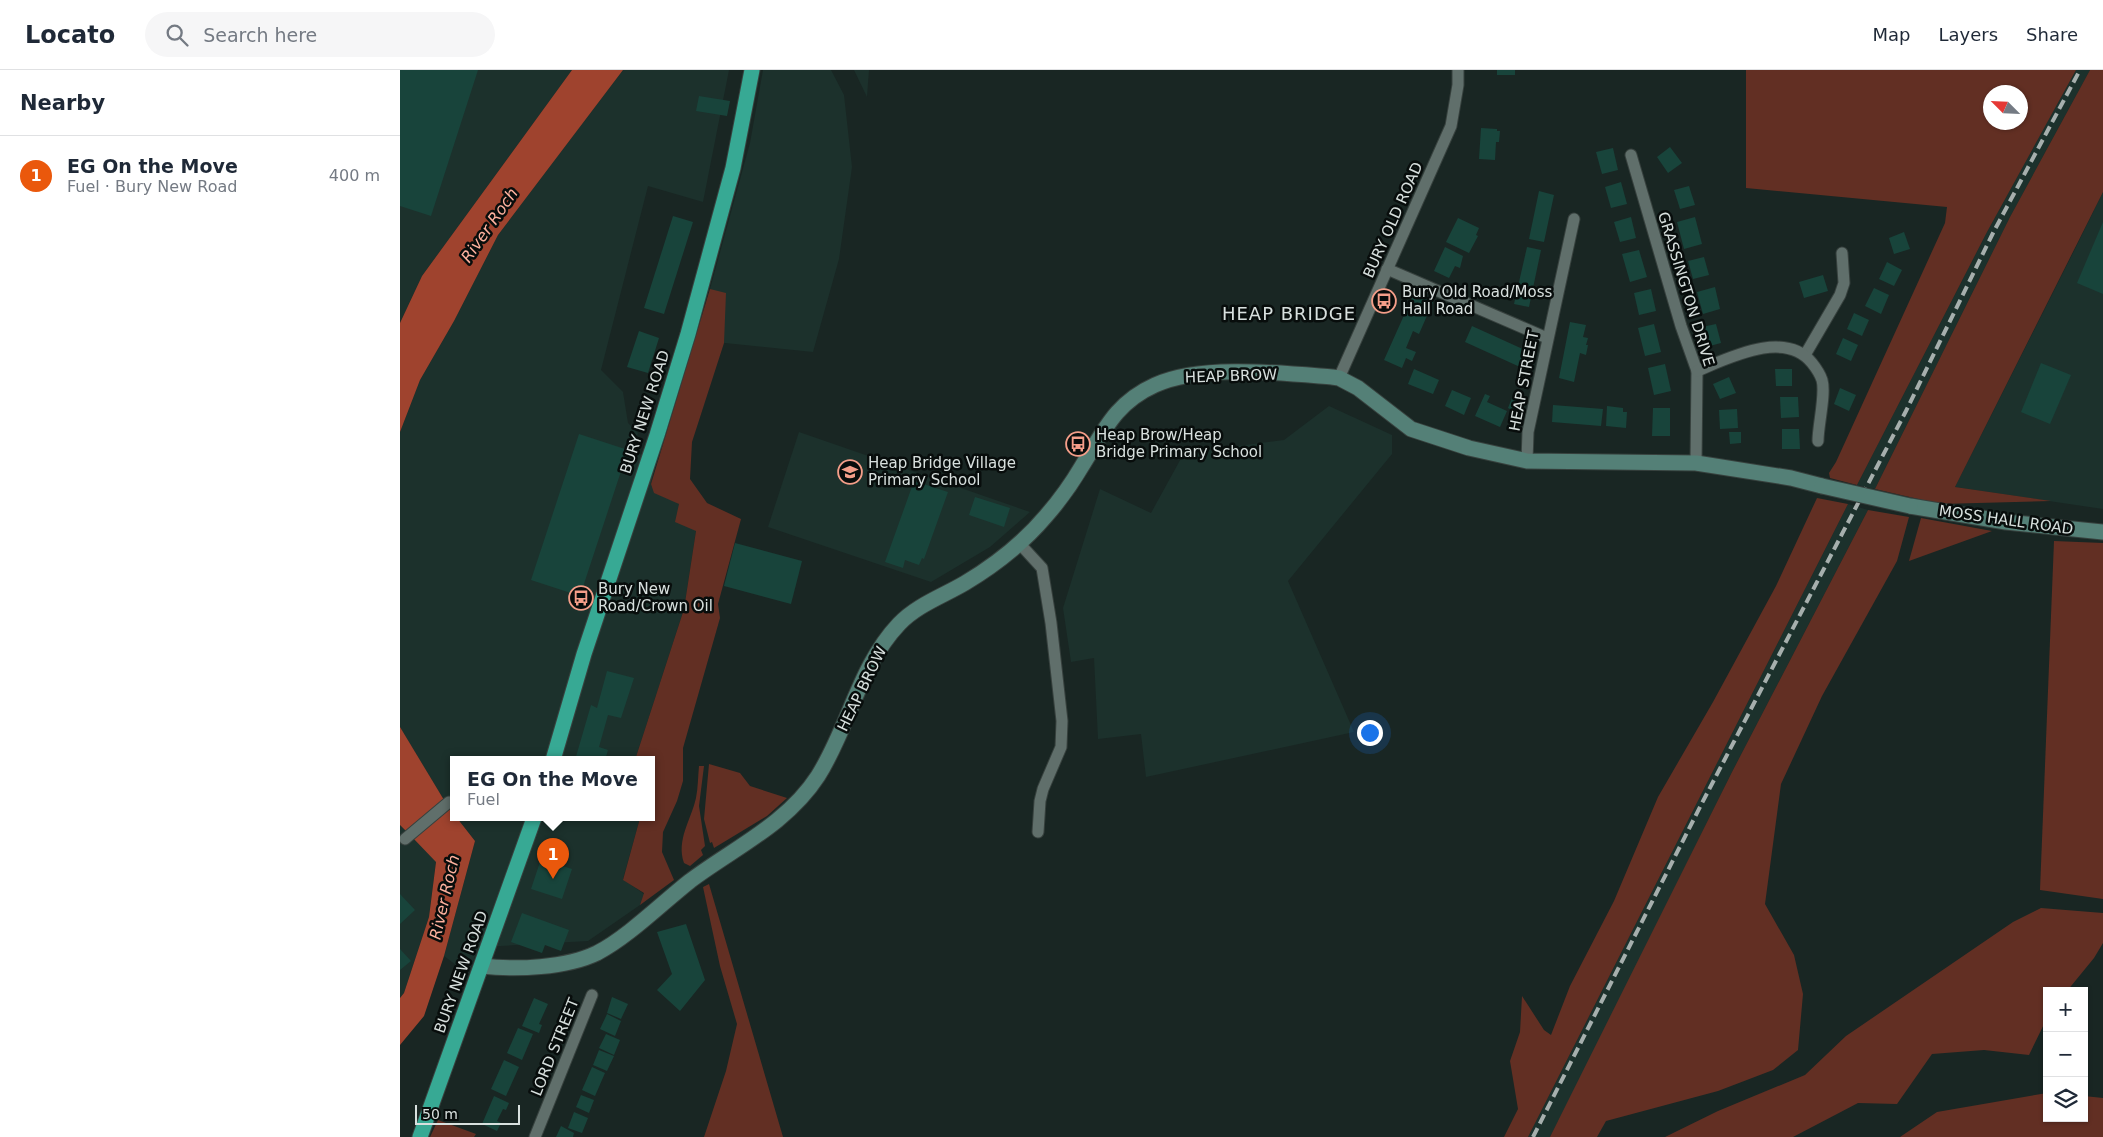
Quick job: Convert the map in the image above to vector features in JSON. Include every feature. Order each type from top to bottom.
[{"type":"highway","name":"BURY NEW ROAD","points":[[554,756],[584,654],[657,435],[688,334],[733,168],[752,70]]},
{"type":"highway","name":"BURY NEW ROAD","points":[[420,1137],[533,821]]},
{"type":"street","name":"BURY OLD ROAD","points":[[1339,378],[1451,126],[1458,85],[1458,70]]},
{"type":"street","name":"GRASSINGTON DRIVE","points":[[1631,155],[1681,326],[1697,371],[1696,463]]},
{"type":"street","name":"HEAP STREET","points":[[1527,461],[1528,432],[1574,219]]},
{"type":"street","points":[[1805,355],[1840,295],[1844,283],[1842,252]]},
{"type":"street","points":[[1388,269],[1547,338]]},
{"type":"street","points":[[1697,371],[1745,351],[1758,349],[1786,348],[1805,355],[1822,380],[1823,400],[1819,420],[1818,441]]},
{"type":"street","name":"HEAP BROW","points":[[482,966],[518,967],[558,964],[580,959],[598,952],[616,941],[690,881],[776,822],[792,808],[816,779],[832,752],[873,660],[900,623],[926,603],[966,582],[995,563],[1046,516],[1065,492],[1109,420],[1119,408],[1139,392],[1167,379],[1204,374],[1263,372],[1339,378]]},
{"type":"street","name":"MOSS HALL ROAD","points":[[1339,378],[1358,388],[1411,429],[1468,448],[1527,461],[1696,463],[1790,478],[1910,506],[2006,522],[2103,532]]},
{"type":"street","points":[[1018,543],[1042,568],[1052,632],[1062,721],[1061,747],[1043,788],[1040,801],[1038,832]]},
{"type":"street","points":[[406,839],[449,802]]},
{"type":"street","name":"LORD STREET","points":[[535,1137],[592,995]]},
{"type":"shaded area","points":[[400,70],[572,70],[422,276],[400,323]]},
{"type":"shaded area","points":[[623,70],[729,70],[703,202],[648,186],[601,370],[623,392],[628,423],[638,433],[632,452],[657,459],[651,484],[679,504],[696,531],[684,609],[636,756],[450,756],[450,808],[400,727],[400,432],[420,380],[454,321],[498,235]]},
{"type":"shaded area","points":[[763,70],[831,70],[844,95],[852,167],[839,259],[813,352],[696,340],[750,143]]},
{"type":"shaded area","points":[[854,70],[869,70],[867,97]]},
{"type":"shaded area","points":[[1746,70],[2076,70],[1987,232],[1857,485],[1830,478],[1829,473],[1836,462],[1945,223],[1947,207],[1746,188]]},
{"type":"shaded area","points":[[2076,70],[2090,70],[2010,217],[1875,489],[1857,485],[1987,232]]},
{"type":"shaded area","points":[[2090,70],[2103,70],[2103,192],[1955,487],[2051,501],[1940,504],[1875,489],[2010,217]]},
{"type":"shaded area","points":[[2103,192],[2103,509],[1955,487],[2074,251]]},
{"type":"shaded area","points":[[710,289],[726,293],[724,343],[692,442],[690,479],[707,503],[741,519],[718,604],[720,618],[683,748],[683,781],[677,801],[663,832],[662,852],[674,880],[640,905],[644,893],[623,880],[639,821],[655,821],[655,756],[636,756],[684,609],[696,531],[675,522],[679,504],[654,493],[651,484]]},
{"type":"shaded area","points":[[1329,406],[1392,435],[1392,454],[1288,581],[1354,732],[1146,777],[1141,734],[1098,739],[1094,658],[1071,662],[1063,608],[1100,489],[1151,513],[1184,453],[1284,440]]},
{"type":"shaded area","name":"Heap Bridge Village Primary School","points":[[799,432],[1030,512],[990,547],[931,582],[768,527]]},
{"type":"shaded area","points":[[1817,498],[1848,504],[1528,1137],[1504,1137],[1518,1109],[1510,1061],[1520,1032],[1522,996],[1544,1030],[1551,1035],[1570,986],[1614,901],[1658,797],[1713,702],[1776,586]]},
{"type":"shaded area","points":[[1848,504],[1868,510],[1732,772],[1550,1137],[1528,1137]]},
{"type":"shaded area","points":[[1868,510],[1909,517],[1897,561],[1822,696],[1781,784],[1765,904],[1794,955],[1803,994],[1798,1050],[1773,1070],[1718,1091],[1606,1121],[1597,1137],[1550,1137],[1732,772]]},
{"type":"shaded area","points":[[1921,518],[1992,531],[1909,561]]},
{"type":"shaded area","points":[[2054,541],[2103,543],[2103,899],[2040,890]]},
{"type":"shaded area","points":[[709,764],[740,773],[750,786],[787,798],[767,816],[714,848],[712,842],[710,843],[704,819]]},
{"type":"shaded area","points":[[699,766],[704,766],[699,806],[705,846],[701,850],[703,855],[690,866],[684,863],[682,846],[685,830],[696,798]]},
{"type":"shaded area","points":[[459,821],[639,821],[623,879],[644,894],[640,905],[588,941],[478,949],[467,977],[464,971],[444,956],[475,841]]},
{"type":"shaded area","points":[[400,825],[436,861],[429,917],[404,993],[400,998]]},
{"type":"shaded area","points":[[709,884],[783,1137],[704,1137],[726,1071],[737,1024],[720,966],[703,887]]},
{"type":"shaded area","points":[[2041,908],[2103,913],[2103,943],[2094,958],[2070,987],[2043,987],[2043,1026],[2029,1055],[1984,1050],[1932,1054],[1897,1104],[1858,1103],[1793,1137],[1665,1137],[1718,1111],[1805,1075],[1846,1036],[2013,922]]},
{"type":"shaded area","points":[[2043,1094],[2043,1122],[2088,1122],[2088,1096],[2103,1098],[2103,1137],[1900,1137],[1937,1112]]},
{"type":"shaded area","points":[[438,1120],[476,1134],[474,1137],[430,1137]]},
{"type":"water","name":"River Roch","points":[[572,70],[623,70],[498,235],[454,321],[420,380],[400,432],[400,323],[422,276]]},
{"type":"water","points":[[400,727],[444,800],[407,832],[400,825]]},
{"type":"water","name":"River Roch","points":[[448,806],[450,809],[450,821],[459,821],[475,841],[444,956],[424,1016],[400,1045],[400,998],[404,993],[429,917],[436,862],[412,837]]},
{"type":"building","points":[[400,70],[478,70],[431,216],[400,206]]},
{"type":"building","points":[[1497,70],[1515,70],[1515,75],[1497,75]]},
{"type":"building","points":[[699,96],[730,101],[727,116],[696,111]]},
{"type":"building","points":[[1481,128],[1497,129],[1497,131],[1500,131],[1499,142],[1496,142],[1495,160],[1479,159]]},
{"type":"building","points":[[1670,147],[1682,163],[1668,173],[1657,157]]},
{"type":"building","points":[[1613,148],[1618,170],[1602,174],[1596,152]]},
{"type":"building","points":[[1621,182],[1627,204],[1611,208],[1605,187]]},
{"type":"building","points":[[1689,186],[1695,205],[1680,209],[1674,190]]},
{"type":"building","points":[[1539,191],[1554,195],[1544,242],[1529,239]]},
{"type":"building","points":[[673,216],[693,222],[664,314],[644,308]]},
{"type":"building","points":[[1631,217],[1636,238],[1620,242],[1614,222]]},
{"type":"building","points":[[1695,217],[1702,244],[1684,249],[1677,222]]},
{"type":"building","points":[[1458,218],[1479,228],[1476,235],[1478,236],[1469,253],[1446,242]]},
{"type":"building","points":[[2103,222],[2103,294],[2077,283]]},
{"type":"building","points":[[1904,232],[1910,249],[1894,254],[1889,238]]},
{"type":"building","points":[[1445,247],[1463,256],[1460,268],[1455,266],[1449,278],[1434,271]]},
{"type":"building","points":[[1527,247],[1541,250],[1529,307],[1514,304]]},
{"type":"building","points":[[1639,250],[1647,277],[1630,282],[1622,254]]},
{"type":"building","points":[[1704,257],[1709,275],[1693,279],[1688,261]]},
{"type":"building","points":[[1887,262],[1902,270],[1894,286],[1879,279]]},
{"type":"building","points":[[1823,275],[1828,291],[1804,298],[1799,282]]},
{"type":"building","points":[[1715,287],[1720,309],[1703,314],[1697,292]]},
{"type":"building","points":[[1874,288],[1889,295],[1881,314],[1865,306]]},
{"type":"building","points":[[1651,289],[1656,311],[1639,315],[1634,293]]},
{"type":"building","points":[[1414,293],[1433,302],[1419,334],[1413,331],[1406,348],[1416,352],[1412,361],[1406,358],[1402,368],[1384,360]]},
{"type":"building","points":[[1854,313],[1869,320],[1862,336],[1847,329]]},
{"type":"building","points":[[1570,322],[1586,325],[1583,337],[1588,338],[1586,355],[1580,353],[1574,382],[1559,378]]},
{"type":"building","points":[[1654,324],[1661,352],[1645,356],[1638,328]]},
{"type":"building","points":[[1716,324],[1721,343],[1706,347],[1702,327]]},
{"type":"building","points":[[1472,326],[1527,351],[1520,367],[1465,342]]},
{"type":"building","points":[[639,331],[659,338],[648,373],[627,367]]},
{"type":"building","points":[[1843,338],[1858,345],[1851,361],[1836,354]]},
{"type":"building","points":[[2041,363],[2071,375],[2050,424],[2021,412]]},
{"type":"building","points":[[1665,364],[1671,391],[1654,395],[1648,368]]},
{"type":"building","points":[[1414,369],[1439,380],[1433,394],[1408,384]]},
{"type":"building","points":[[1775,369],[1792,369],[1792,386],[1776,386]]},
{"type":"building","points":[[1729,377],[1736,393],[1720,399],[1713,384]]},
{"type":"building","points":[[1840,388],[1856,395],[1849,411],[1834,404]]},
{"type":"building","points":[[1452,390],[1471,398],[1464,415],[1445,406]]},
{"type":"building","points":[[1485,394],[1490,396],[1487,402],[1507,411],[1500,427],[1475,416]]},
{"type":"building","points":[[1780,397],[1798,397],[1799,417],[1781,418]]},
{"type":"building","points":[[1512,398],[1519,400],[1514,411],[1508,408]]},
{"type":"building","points":[[1553,405],[1603,409],[1601,426],[1552,422]]},
{"type":"building","points":[[1607,406],[1623,408],[1623,412],[1627,412],[1626,428],[1606,426]]},
{"type":"building","points":[[1653,408],[1670,408],[1670,436],[1652,436]]},
{"type":"building","points":[[1737,409],[1738,428],[1720,429],[1719,410]]},
{"type":"building","points":[[1782,429],[1799,429],[1800,449],[1782,449]]},
{"type":"building","points":[[1729,432],[1741,432],[1741,443],[1730,444]]},
{"type":"building","points":[[579,434],[628,450],[580,596],[531,580]]},
{"type":"building","points":[[914,481],[948,492],[924,559],[922,558],[919,565],[905,560],[903,568],[885,562]]},
{"type":"building","points":[[975,497],[1010,508],[1004,527],[969,515]]},
{"type":"building","points":[[735,543],[802,561],[791,604],[724,586]]},
{"type":"building","points":[[607,671],[634,678],[621,718],[608,715],[599,747],[608,750],[606,756],[576,756],[591,705],[597,708]]},
{"type":"building","points":[[541,859],[572,869],[562,899],[531,889]]},
{"type":"building","points":[[400,894],[415,910],[400,924]]},
{"type":"building","points":[[522,913],[569,930],[561,951],[545,945],[542,953],[511,942]]},
{"type":"building","points":[[686,924],[705,980],[680,1011],[657,990],[672,974],[657,932]]},
{"type":"building","points":[[400,949],[411,961],[400,970]]},
{"type":"building","points":[[612,997],[628,1004],[621,1019],[607,1013]]},
{"type":"building","points":[[534,998],[548,1004],[539,1024],[542,1025],[539,1033],[522,1026]]},
{"type":"building","points":[[607,1014],[621,1021],[615,1036],[600,1029]]},
{"type":"building","points":[[518,1028],[533,1034],[522,1060],[507,1053]]},
{"type":"building","points":[[606,1034],[620,1040],[614,1055],[599,1048]]},
{"type":"building","points":[[599,1050],[614,1056],[607,1071],[593,1065]]},
{"type":"building","points":[[504,1060],[519,1067],[506,1096],[491,1089]]},
{"type":"building","points":[[592,1067],[605,1073],[595,1096],[582,1090]]},
{"type":"building","points":[[581,1095],[594,1100],[589,1113],[576,1107]]},
{"type":"building","points":[[494,1096],[509,1103],[506,1110],[503,1109],[497,1121],[501,1123],[497,1131],[482,1124]]},
{"type":"building","points":[[574,1112],[588,1118],[582,1133],[568,1128]]},
{"type":"building","points":[[561,1126],[574,1133],[573,1137],[556,1137]]},
{"type":"railway","points":[[1533,1137],[1701,805],[1906,411],[1993,233],[2080,70]]},
{"type":"place","name":"Bury Old Road/Moss Hall Road","points":[[1384,301]]},
{"type":"place","name":"Heap Brow/Heap Bridge Primary School","points":[[1078,444]]},
{"type":"place","name":"Heap Bridge Village Primary School","points":[[850,472]]},
{"type":"place","name":"Bury New Road/Crown Oil","points":[[581,598]]},
{"type":"place","name":"EG On the Move","points":[[553,879]]},
{"type":"district","name":"HEAP BRIDGE","points":[[1289,314]]}]
